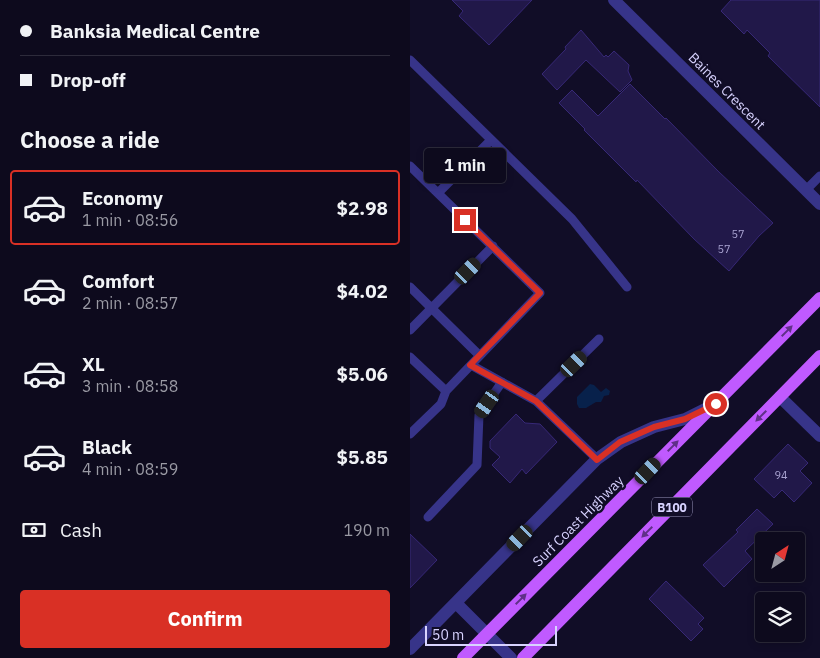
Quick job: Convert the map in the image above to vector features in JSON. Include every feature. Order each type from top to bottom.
[{"type":"main road","name":"Surf Coast Highway","points":[[462,658],[820,298]]},
{"type":"main road","name":"B100","points":[[523,658],[820,356]]},
{"type":"street","name":"Baines Crescent","points":[[614,0],[820,204]]},
{"type":"street","points":[[780,397],[820,436]]},
{"type":"street","points":[[410,649],[597,460],[620,442],[654,427],[685,419],[716,404]]},
{"type":"street","points":[[456,603],[511,658]]},
{"type":"lane","points":[[410,60],[572,219],[627,287]]},
{"type":"lane","points":[[438,193],[491,140]]},
{"type":"lane","points":[[410,166],[540,293],[446,391],[441,404],[410,434]]},
{"type":"lane","points":[[806,190],[820,176]]},
{"type":"lane","points":[[410,330],[493,246]]},
{"type":"lane","points":[[410,287],[480,355]]},
{"type":"lane","points":[[536,401],[599,339]]},
{"type":"lane","points":[[410,357],[446,391]]},
{"type":"lane","points":[[470,365],[536,401],[597,460]]},
{"type":"lane","points":[[428,517],[477,465],[479,415],[502,382]]},
{"type":"water","points":[[590,384],[594,385],[601,392],[606,388],[610,391],[609,395],[604,396],[601,402],[596,402],[586,408],[579,408],[577,397]]},
{"type":"building","points":[[452,0],[532,0],[489,45],[459,16],[463,11]]},
{"type":"building","points":[[731,0],[820,0],[820,107],[768,56],[770,53],[747,30],[744,34],[721,11]]},
{"type":"building","points":[[581,30],[604,57],[606,55],[608,57],[614,51],[629,65],[628,71],[632,80],[620,92],[586,60],[557,90],[542,74]]},
{"type":"building","points":[[630,84],[773,223],[759,236],[729,271],[694,239],[637,180],[636,182],[559,103],[572,90],[598,116]]},
{"type":"building","points":[[516,414],[525,423],[540,424],[557,442],[526,474],[522,469],[510,483],[492,465],[500,457],[490,448],[490,441]]},
{"type":"building","points":[[788,444],[808,463],[800,471],[812,483],[794,502],[782,490],[774,498],[754,479]]},
{"type":"building","points":[[757,509],[773,524],[765,532],[755,532],[755,541],[745,551],[752,559],[724,587],[703,565],[738,532],[736,530]]},
{"type":"building","points":[[410,534],[437,560],[410,588]]},
{"type":"building","points":[[666,581],[704,618],[698,624],[703,629],[691,641],[649,599]]},
{"type":"route","points":[[465,220],[540,293],[470,365],[536,401],[597,460],[620,442],[654,427],[685,419],[716,404]]}]
